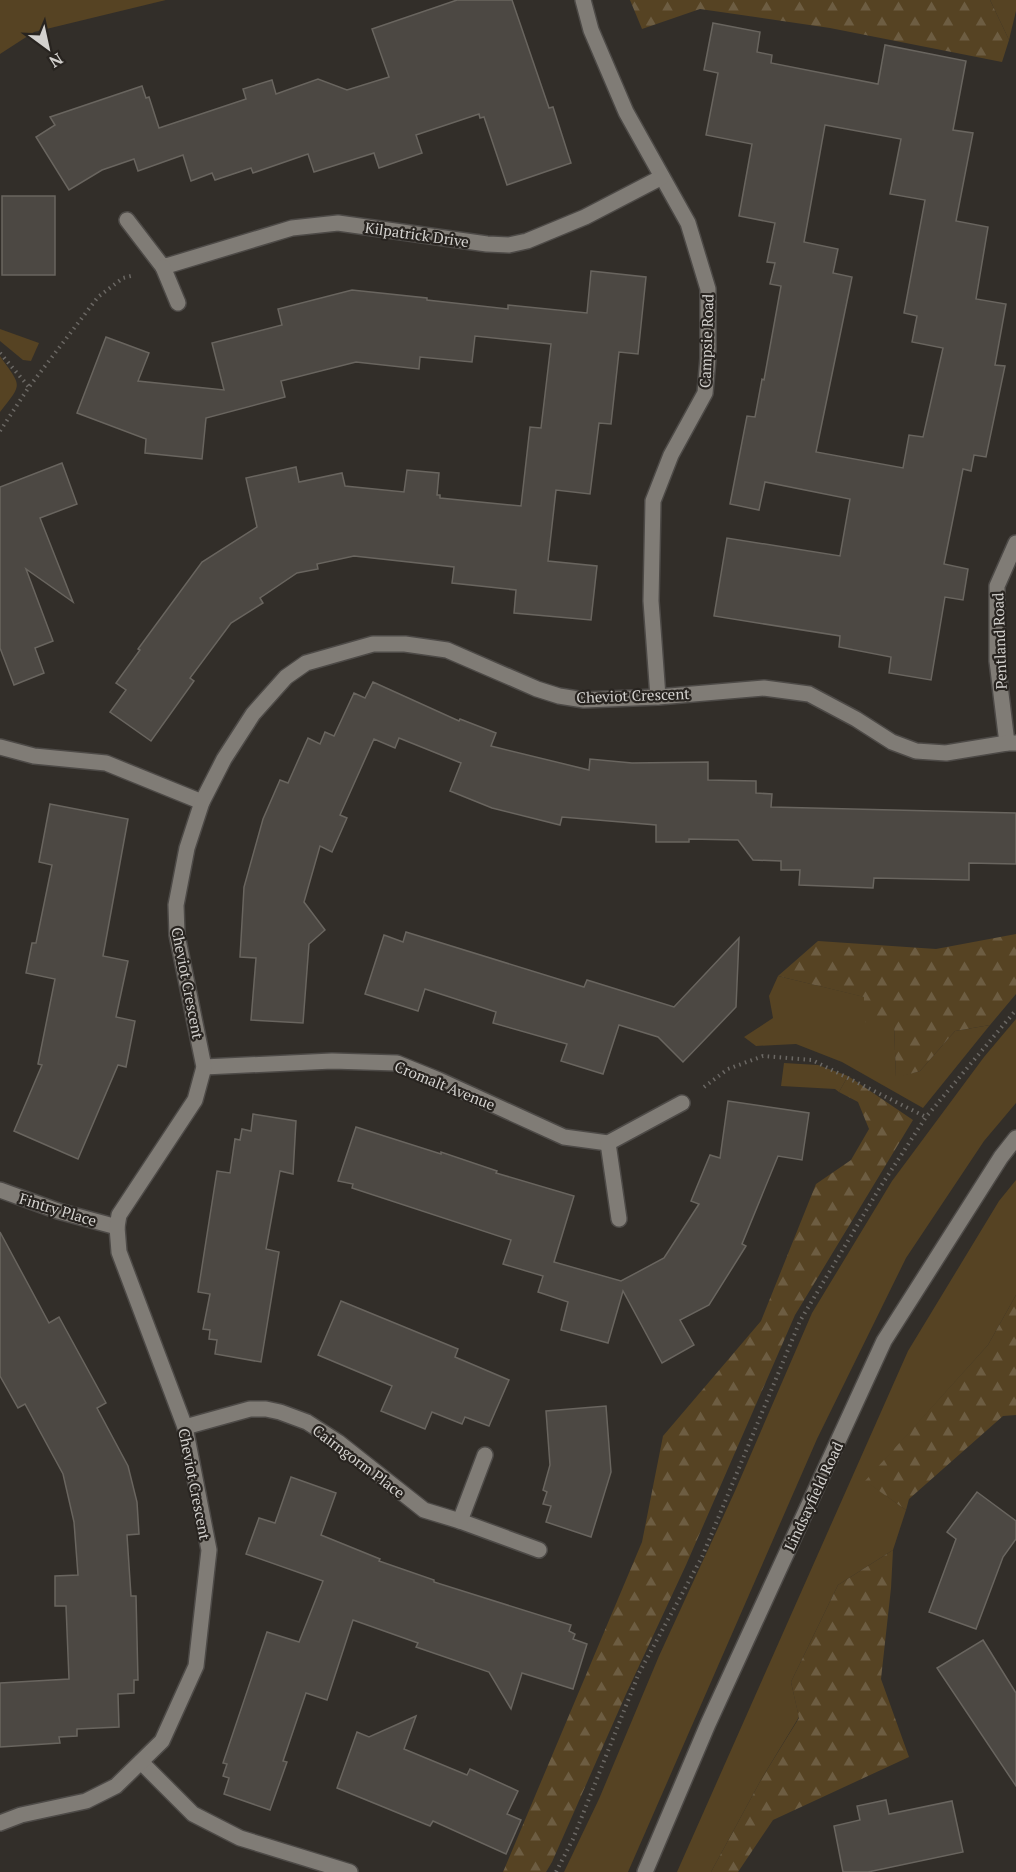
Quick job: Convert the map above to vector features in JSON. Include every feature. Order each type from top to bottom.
[{"type":"street","name":"Campsie Road","points":[[583,0],[591,30],[626,112],[688,223],[708,289],[705,393],[671,455],[653,501],[651,601],[658,697]]},
{"type":"street","name":"Kilpatrick Drive","points":[[163,267],[292,228],[338,223],[487,244],[509,245],[527,241],[585,217],[662,177]]},
{"type":"street","points":[[128,220],[163,267],[178,303]]},
{"type":"street","name":"Pentland Road","points":[[1011,743],[997,661],[997,586],[1016,543]]},
{"type":"street","name":"Cheviot Crescent","points":[[0,1823],[21,1815],[86,1801],[116,1786],[162,1741],[196,1666],[209,1550],[185,1427],[118,1252],[117,1227],[119,1215],[195,1100],[204,1066],[177,935],[176,905],[187,848],[202,802],[224,759],[253,714],[286,677],[306,663],[373,644],[405,645],[447,650],[537,689],[559,696],[584,700],[658,697],[764,688],[809,694],[856,719],[892,742],[916,751],[946,753],[1011,743]]},
{"type":"street","points":[[0,747],[34,756],[106,763],[202,802]]},
{"type":"street","name":"Cromalt Avenue","points":[[204,1066],[332,1061],[398,1063],[450,1084],[564,1137],[608,1143]]},
{"type":"street","points":[[619,1219],[608,1143],[682,1103]]},
{"type":"street","name":"Lindsayfield Road","points":[[645,1872],[708,1724],[884,1341],[1001,1157],[1016,1138]]},
{"type":"street","name":"Fintry Place","points":[[0,1190],[58,1211],[117,1227]]},
{"type":"street","name":"Cairngorm Place","points":[[185,1427],[250,1409],[266,1408],[280,1412],[307,1422],[338,1442],[424,1510],[538,1550]]},
{"type":"street","points":[[460,1521],[485,1455]]},
{"type":"street","points":[[141,1762],[193,1814],[240,1838],[350,1872]]},
{"type":"path","points":[[0,431],[29,387],[98,297],[123,278],[163,267]]},
{"type":"path","points":[[0,353],[29,387]]},
{"type":"path","points":[[556,1872],[573,1839],[639,1673],[702,1557],[800,1321],[926,1117],[1016,1010]]},
{"type":"path","points":[[682,1103],[728,1069],[763,1056],[812,1060],[926,1117]]},
{"type":"green space","points":[[0,0],[166,0],[34,32],[0,54]]},
{"type":"green space","points":[[630,0],[990,0],[1009,40],[1002,62],[830,28],[700,9],[642,29]]},
{"type":"green space","points":[[990,0],[1016,0],[1016,11],[1009,40]]},
{"type":"green space","points":[[0,329],[39,343],[31,361],[23,360],[0,341]]},
{"type":"green space","points":[[0,356],[17,384],[13,395],[0,412]]},
{"type":"green space","points":[[1016,934],[1016,994],[990,1025],[955,1031],[920,1071],[896,1078],[894,1024],[864,1022],[864,997],[778,976],[818,941],[936,949]]},
{"type":"green space","points":[[778,976],[865,997],[894,1024],[896,1077],[920,1071],[955,1031],[990,1025],[923,1108],[842,1062],[796,1044],[756,1046],[744,1037],[773,1018],[769,996]]},
{"type":"green space","points":[[1016,1019],[1016,1103],[984,1141],[906,1258],[817,1439],[628,1872],[564,1872],[599,1799],[659,1656],[735,1491],[812,1313],[892,1181],[984,1057]]},
{"type":"green space","points":[[784,1063],[818,1065],[848,1076],[839,1092],[835,1089],[781,1086]]},
{"type":"green space","points":[[848,1076],[913,1120],[795,1315],[686,1565],[552,1862],[546,1872],[503,1872],[642,1542],[663,1436],[761,1321],[816,1184],[851,1160],[869,1129],[858,1102],[839,1092]]},
{"type":"green space","points":[[1016,1180],[1016,1295],[988,1345],[866,1481],[906,1510],[893,1550],[838,1585],[791,1682],[799,1717],[762,1778],[711,1872],[677,1872],[908,1351],[999,1201]]},
{"type":"green space","points":[[1016,1295],[1016,1415],[1003,1416],[909,1499],[906,1510],[865,1481],[988,1345]]},
{"type":"green space","points":[[893,1550],[881,1679],[909,1757],[773,1820],[738,1872],[711,1872],[762,1778],[799,1718],[791,1682],[838,1585]]},
{"type":"building","points":[[457,0],[512,0],[549,108],[553,107],[571,163],[507,185],[484,117],[480,118],[479,114],[416,135],[422,153],[379,168],[374,153],[314,172],[308,154],[253,173],[251,168],[215,180],[212,173],[191,181],[183,155],[138,171],[134,159],[102,170],[69,190],[36,137],[55,125],[50,117],[142,86],[146,98],[149,97],[159,128],[246,99],[243,89],[272,80],[276,94],[318,79],[347,90],[389,77],[372,29]]},
{"type":"building","points":[[713,23],[760,32],[757,52],[772,55],[771,63],[878,84],[885,45],[966,61],[953,130],[973,133],[956,221],[988,227],[976,299],[1006,304],[995,365],[1005,366],[986,457],[974,455],[971,471],[963,469],[944,564],[968,569],[963,600],[945,597],[931,680],[889,673],[891,657],[839,647],[840,636],[714,616],[727,538],[840,556],[850,499],[765,482],[759,510],[730,504],[747,416],[755,417],[762,379],[764,380],[781,286],[770,284],[775,263],[767,262],[775,223],[739,216],[752,144],[706,135],[718,73],[704,70]],"holes":[[[825,125],[901,139],[890,194],[925,200],[904,313],[917,316],[912,342],[943,348],[923,437],[909,435],[903,468],[816,452],[852,277],[833,273],[838,249],[804,242]]]},
{"type":"building","points":[[2,196],[55,196],[55,275],[2,275]]},
{"type":"building","points":[[591,271],[646,277],[638,354],[619,352],[611,424],[599,423],[590,494],[556,490],[548,561],[597,566],[591,620],[514,613],[516,590],[452,583],[454,567],[354,556],[317,564],[318,569],[297,573],[260,598],[263,603],[231,623],[190,678],[194,681],[151,741],[110,712],[126,690],[116,683],[202,562],[257,527],[246,478],[296,467],[299,482],[342,473],[345,486],[404,492],[407,470],[439,473],[437,495],[440,495],[440,498],[521,506],[530,427],[541,428],[551,344],[475,336],[472,362],[420,357],[419,369],[356,362],[281,381],[285,397],[206,418],[202,459],[145,453],[146,439],[77,413],[106,337],[149,353],[138,381],[224,390],[212,343],[282,325],[278,309],[352,290],[508,309],[508,305],[587,313]]},
{"type":"building","points":[[62,463],[77,504],[40,518],[73,602],[26,569],[53,641],[35,648],[44,673],[14,685],[0,648],[0,487]]},
{"type":"building","points":[[373,682],[459,721],[460,719],[496,733],[491,746],[589,770],[590,759],[632,763],[708,762],[708,780],[756,781],[756,793],[772,794],[771,807],[1016,813],[1016,864],[969,863],[969,880],[874,878],[873,888],[799,885],[800,870],[781,870],[781,861],[753,860],[738,840],[689,839],[689,842],[656,842],[656,825],[562,817],[560,825],[492,808],[450,791],[461,763],[399,738],[395,748],[374,739],[340,815],[347,818],[332,852],[320,846],[304,902],[325,930],[309,944],[303,1023],[251,1020],[256,958],[240,957],[244,887],[263,819],[280,780],[288,783],[308,738],[320,744],[325,732],[334,736],[354,693],[365,698]]},
{"type":"building","points":[[50,804],[128,819],[103,956],[128,961],[116,1017],[135,1021],[126,1067],[118,1065],[78,1159],[14,1131],[42,1065],[38,1064],[55,979],[26,973],[32,943],[36,943],[52,865],[39,862]]},
{"type":"building","points":[[406,932],[584,987],[587,980],[674,1007],[739,938],[736,1007],[683,1062],[658,1037],[619,1025],[603,1074],[561,1061],[567,1044],[493,1023],[496,1012],[425,989],[418,1011],[365,994],[384,935],[403,942]]},
{"type":"building","points":[[728,1101],[809,1113],[802,1160],[778,1156],[742,1244],[746,1246],[709,1305],[680,1320],[694,1345],[662,1363],[623,1291],[608,1343],[561,1330],[568,1302],[538,1292],[543,1276],[503,1264],[511,1240],[352,1188],[353,1184],[338,1181],[356,1127],[441,1154],[441,1152],[497,1171],[496,1173],[574,1196],[554,1262],[621,1281],[664,1258],[699,1204],[691,1201],[710,1155],[720,1158]]},
{"type":"building","points":[[253,1114],[296,1121],[293,1174],[280,1171],[266,1249],[279,1252],[261,1362],[215,1354],[217,1340],[209,1339],[210,1330],[203,1329],[210,1294],[198,1292],[217,1171],[230,1173],[235,1139],[240,1140],[242,1129],[251,1131]]},
{"type":"building","points":[[0,1232],[49,1323],[59,1317],[106,1403],[97,1408],[128,1466],[137,1502],[139,1534],[127,1535],[131,1596],[136,1596],[138,1680],[134,1680],[134,1693],[118,1694],[119,1727],[77,1729],[77,1736],[59,1737],[60,1743],[0,1747],[0,1683],[69,1679],[66,1606],[55,1606],[55,1576],[78,1575],[74,1522],[63,1474],[25,1404],[18,1408],[0,1376]]},
{"type":"building","points":[[341,1301],[458,1349],[455,1357],[509,1380],[489,1426],[465,1417],[462,1424],[432,1412],[425,1429],[381,1411],[392,1386],[318,1355]]},
{"type":"building","points":[[606,1406],[611,1472],[591,1537],[546,1522],[551,1506],[543,1504],[547,1492],[543,1490],[550,1465],[546,1411]]},
{"type":"building","points":[[291,1477],[336,1493],[321,1535],[380,1559],[379,1561],[434,1580],[434,1582],[571,1625],[569,1631],[575,1634],[573,1639],[587,1644],[573,1689],[522,1673],[511,1709],[489,1672],[416,1647],[418,1643],[353,1620],[327,1700],[306,1693],[283,1761],[287,1762],[270,1810],[224,1794],[229,1778],[223,1776],[227,1764],[223,1763],[267,1632],[299,1642],[323,1581],[246,1554],[259,1518],[275,1523]]},
{"type":"building","points":[[977,1492],[1016,1521],[1016,1539],[1003,1557],[976,1629],[929,1612],[956,1539],[947,1532]]},
{"type":"building","points":[[983,1640],[1016,1693],[1016,1786],[937,1668]]},
{"type":"building","points":[[416,1716],[404,1749],[467,1775],[470,1769],[518,1791],[507,1814],[521,1820],[506,1854],[433,1821],[430,1826],[337,1788],[357,1732],[369,1737]]},
{"type":"building","points":[[886,1800],[889,1814],[952,1801],[963,1852],[868,1872],[843,1872],[834,1826],[860,1820],[857,1806]]}]
